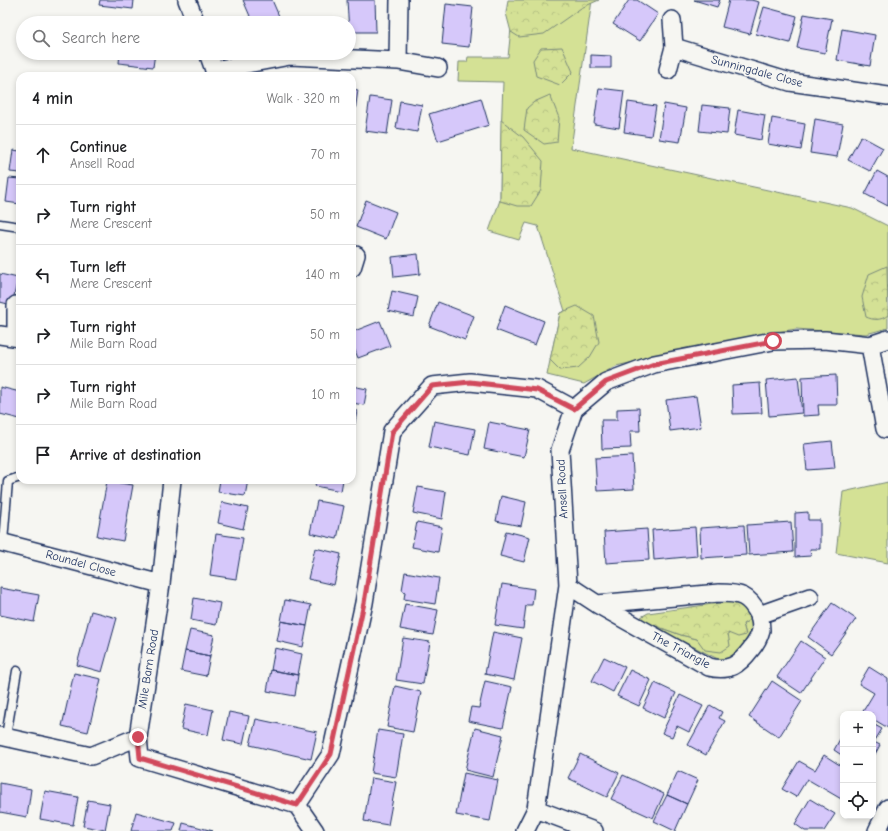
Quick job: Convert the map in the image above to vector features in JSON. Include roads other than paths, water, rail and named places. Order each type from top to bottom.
[{"type":"street","points":[[187,0],[193,16]]},
{"type":"street","points":[[398,61],[399,0]]},
{"type":"street","points":[[668,70],[674,47],[672,20]]},
{"type":"street","name":"Sunningdale Close","points":[[674,47],[790,82],[888,96]]},
{"type":"street","points":[[356,59],[398,61],[438,68]]},
{"type":"street","points":[[210,60],[214,72]]},
{"type":"street","points":[[218,72],[272,60]]},
{"type":"street","points":[[12,337],[16,305]]},
{"type":"street","points":[[316,831],[297,805],[331,754],[364,603],[392,432],[432,386],[470,382],[537,390],[574,409],[606,382],[654,364],[773,341],[825,340],[870,345],[888,338]]},
{"type":"street","points":[[870,345],[885,429]]},
{"type":"street","name":"Ansell Road","points":[[525,831],[536,809],[568,586],[560,450],[574,409]]},
{"type":"street","name":"Mile Barn Road","points":[[172,484],[161,584],[138,737],[140,758],[297,805]]},
{"type":"street","name":"Roundel Close","points":[[2,542],[161,584]]},
{"type":"street","name":"The Triangle","points":[[568,586],[709,667],[718,669],[728,668],[738,664],[757,641],[761,629],[759,615]]},
{"type":"street","points":[[597,604],[732,593],[744,596],[754,604],[759,615],[810,597]]},
{"type":"street","points":[[3,736],[91,756],[138,737]]},
{"type":"street","points":[[877,831],[888,808]]},
{"type":"street","points":[[536,809],[594,831]]},
{"type":"lane","points":[[0,224],[16,226]]},
{"type":"lane","points":[[2,542],[8,482],[16,479]]},
{"type":"lane","points":[[3,736],[17,672]]}]
